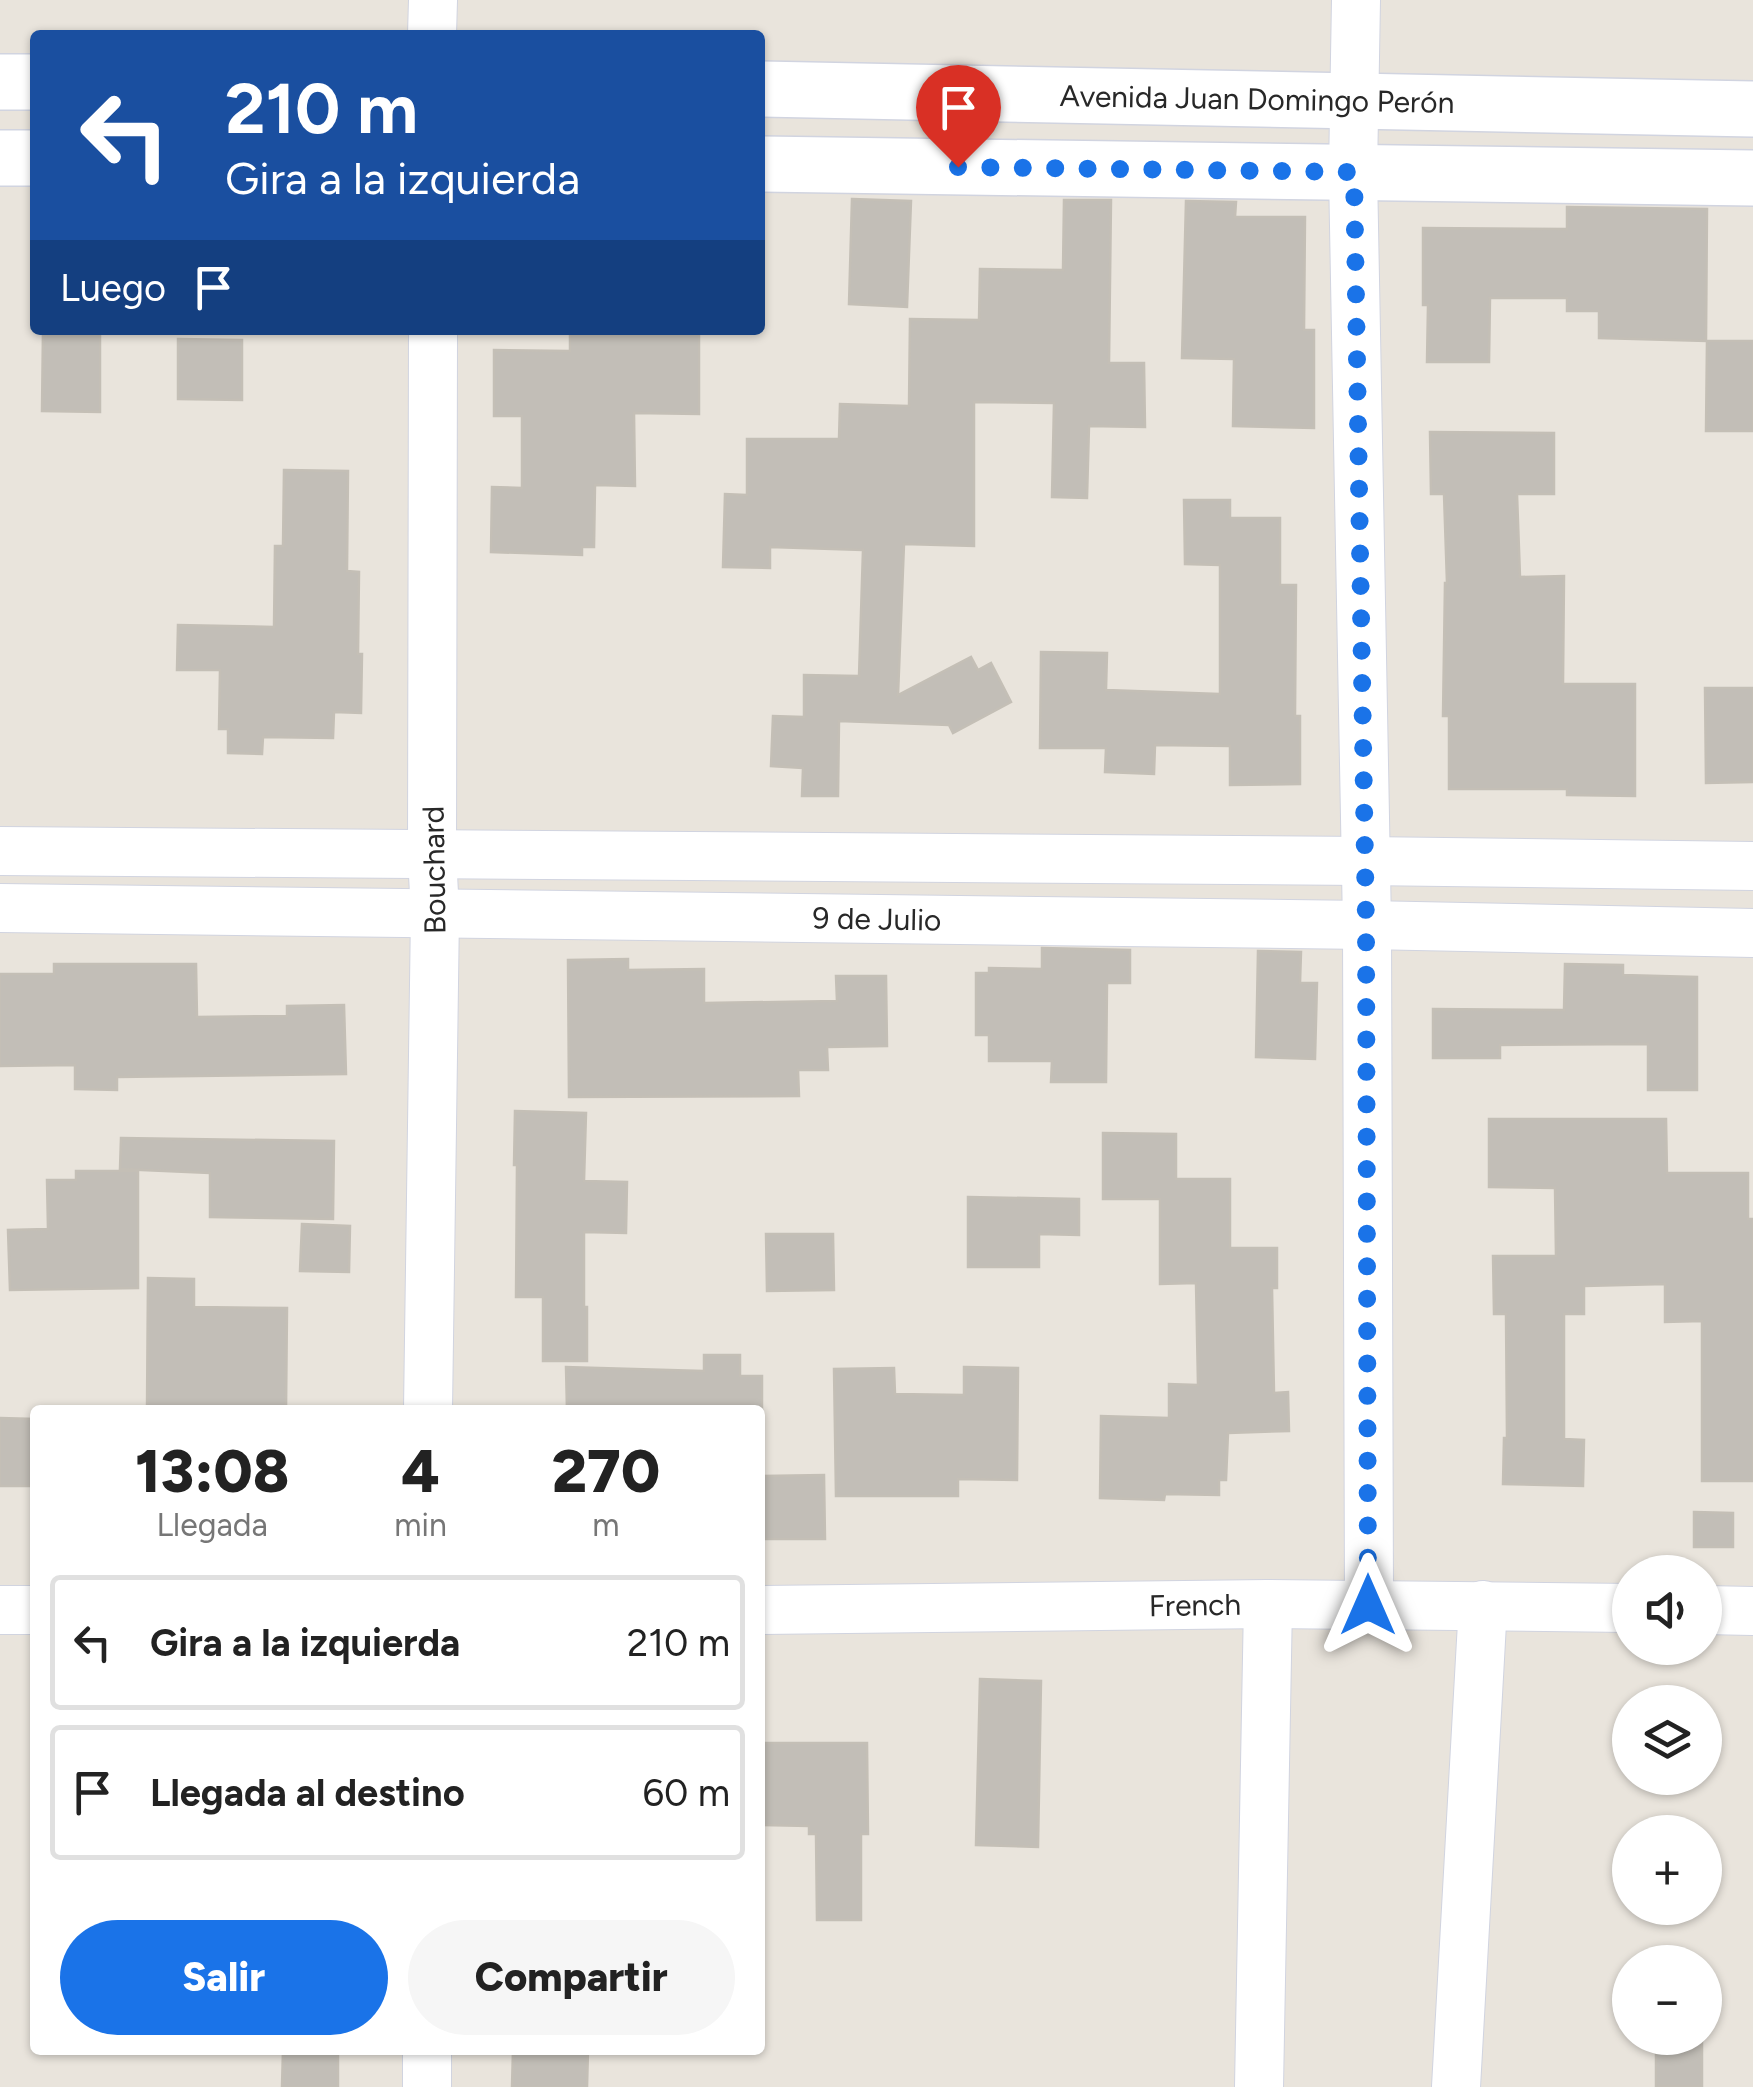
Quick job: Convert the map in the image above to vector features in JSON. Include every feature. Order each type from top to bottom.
[{"type":"main road","points":[[0,82],[30,82]]},
{"type":"main road","name":"Avenida Juan Domingo Perón","points":[[765,89],[1753,109]]},
{"type":"main road","points":[[0,158],[30,158]]},
{"type":"main road","points":[[765,164],[1753,178]]},
{"type":"street","points":[[432,0],[432,30]]},
{"type":"street","points":[[1356,0],[1354,172],[1366,925],[1368,1605]]},
{"type":"street","name":"Bouchard","points":[[428,1405],[436,913],[432,855],[433,335]]},
{"type":"street","name":"9 de Julio","points":[[0,851],[1753,866]]},
{"type":"street","name":"9 de Julio","points":[[0,908],[1753,933]]},
{"type":"street","points":[[1259,2087],[1268,1604]]},
{"type":"street","name":"French","points":[[765,1610],[1268,1604],[1612,1608]]},
{"type":"street","points":[[1456,2087],[1483,1606]]},
{"type":"street","points":[[0,1610],[30,1610]]},
{"type":"street","points":[[1722,1610],[1753,1610]]},
{"type":"street","points":[[427,2055],[427,2087]]},
{"type":"building","points":[[852,199],[911,201],[907,307],[849,304]]},
{"type":"building","points":[[1064,200],[1111,200],[1109,363],[1144,363],[1145,427],[1089,426],[1087,498],[1052,497],[1054,403],[974,402],[974,546],[904,544],[898,695],[971,657],[978,670],[991,663],[1011,702],[953,733],[949,725],[839,721],[838,796],[802,796],[803,768],[771,766],[773,716],[804,717],[804,675],[859,676],[863,550],[770,547],[770,568],[723,567],[725,494],[747,495],[747,439],[839,439],[840,404],[909,406],[910,319],[979,320],[980,269],[1063,270]]},
{"type":"building","points":[[1186,201],[1236,202],[1235,217],[1305,217],[1304,330],[1314,330],[1314,428],[1233,426],[1234,359],[1182,358]]},
{"type":"building","points":[[1567,207],[1707,209],[1706,341],[1599,338],[1599,311],[1567,311],[1567,298],[1490,298],[1489,362],[1427,362],[1423,228],[1567,229]]},
{"type":"building","points":[[43,335],[100,335],[100,412],[42,411]]},
{"type":"building","points":[[570,335],[699,335],[699,414],[634,413],[635,486],[595,485],[594,547],[582,547],[582,555],[491,552],[492,487],[522,488],[522,416],[494,416],[494,350],[570,351]]},
{"type":"building","points":[[178,339],[242,340],[242,400],[178,399]]},
{"type":"building","points":[[1707,341],[1753,341],[1753,431],[1706,431]]},
{"type":"building","points":[[1430,432],[1554,433],[1554,494],[1517,494],[1520,577],[1564,576],[1563,684],[1635,684],[1635,796],[1567,795],[1567,789],[1449,789],[1449,716],[1443,716],[1447,583],[1444,494],[1431,494]]},
{"type":"building","points":[[284,470],[348,471],[347,571],[359,572],[361,713],[334,712],[333,738],[263,737],[262,754],[228,753],[228,729],[219,729],[220,670],[177,670],[178,625],[274,627],[275,546],[283,546]]},
{"type":"building","points":[[1184,500],[1230,500],[1230,518],[1280,518],[1280,585],[1296,585],[1295,716],[1300,716],[1300,784],[1230,785],[1230,746],[1155,745],[1154,774],[1105,772],[1106,748],[1040,748],[1041,652],[1107,653],[1106,690],[1220,694],[1220,565],[1185,564]]},
{"type":"building","points":[[1705,688],[1753,688],[1753,782],[1706,783]]},
{"type":"building","points":[[1042,948],[1130,950],[1130,983],[1107,983],[1106,1082],[1051,1082],[1052,1061],[989,1061],[989,1035],[976,1035],[976,973],[989,973],[989,968],[1042,969]]},
{"type":"building","points":[[1258,951],[1301,952],[1300,983],[1317,983],[1315,1059],[1256,1057]]},
{"type":"building","points":[[628,959],[628,970],[704,969],[704,1003],[837,1001],[836,976],[886,976],[887,1046],[827,1047],[828,1070],[798,1070],[799,1096],[569,1097],[568,960]]},
{"type":"building","points":[[54,964],[196,964],[197,1017],[287,1016],[287,1006],[344,1005],[346,1074],[117,1077],[117,1090],[75,1089],[75,1065],[0,1066],[0,974],[54,974]]},
{"type":"building","points":[[1565,964],[1623,965],[1623,975],[1697,977],[1697,1090],[1648,1090],[1648,1044],[1500,1045],[1500,1058],[1433,1058],[1433,1009],[1564,1010]]},
{"type":"building","points":[[515,1111],[586,1113],[584,1181],[627,1182],[626,1233],[584,1232],[587,1361],[543,1361],[543,1297],[516,1297]]},
{"type":"building","points":[[1489,1119],[1666,1119],[1667,1173],[1748,1173],[1748,1219],[1753,1219],[1753,1481],[1702,1481],[1702,1321],[1665,1322],[1665,1284],[1584,1286],[1584,1314],[1564,1314],[1564,1439],[1584,1440],[1583,1486],[1503,1484],[1507,1438],[1506,1314],[1494,1314],[1493,1256],[1556,1256],[1555,1188],[1489,1187]]},
{"type":"building","points":[[1103,1133],[1176,1134],[1176,1179],[1230,1179],[1230,1248],[1277,1248],[1277,1288],[1272,1288],[1274,1393],[1288,1392],[1289,1431],[1228,1433],[1226,1480],[1219,1480],[1219,1495],[1165,1494],[1164,1500],[1100,1498],[1101,1416],[1169,1418],[1169,1384],[1198,1385],[1196,1283],[1160,1284],[1160,1199],[1103,1199]]},
{"type":"building","points":[[121,1138],[334,1141],[333,1219],[210,1217],[210,1173],[120,1169]]},
{"type":"building","points":[[76,1171],[138,1171],[138,1288],[10,1290],[8,1230],[48,1229],[47,1180],[76,1180]]},
{"type":"building","points":[[968,1197],[1079,1199],[1079,1235],[1039,1234],[1039,1267],[968,1267]]},
{"type":"building","points":[[302,1224],[350,1226],[349,1272],[300,1271]]},
{"type":"building","points":[[766,1234],[833,1234],[834,1290],[767,1291]]},
{"type":"building","points":[[148,1278],[194,1279],[194,1307],[287,1308],[286,1405],[147,1405]]},
{"type":"building","points":[[704,1355],[740,1355],[740,1376],[762,1376],[762,1405],[567,1405],[566,1367],[704,1371]]},
{"type":"building","points":[[964,1367],[1018,1368],[1017,1480],[958,1479],[958,1496],[836,1496],[834,1369],[894,1368],[895,1394],[964,1395]]},
{"type":"building","points":[[0,1418],[30,1419],[30,1486],[0,1486]]},
{"type":"building","points":[[824,1475],[825,1539],[765,1539],[765,1476]]},
{"type":"building","points":[[1694,1512],[1733,1513],[1733,1547],[1694,1547]]},
{"type":"building","points":[[980,1679],[1041,1681],[1038,1847],[976,1845]]},
{"type":"building","points":[[765,1743],[867,1743],[868,1834],[861,1834],[861,1920],[817,1920],[816,1834],[809,1834],[809,1826],[765,1825]]},
{"type":"building","points":[[283,2055],[338,2055],[338,2087],[282,2087]]},
{"type":"building","points":[[513,2055],[588,2055],[587,2087],[512,2087]]},
{"type":"building","points":[[1656,2055],[1702,2055],[1702,2087],[1656,2087]]},
{"type":"route","points":[[958,167],[1354,172],[1366,925],[1368,1605]]}]
